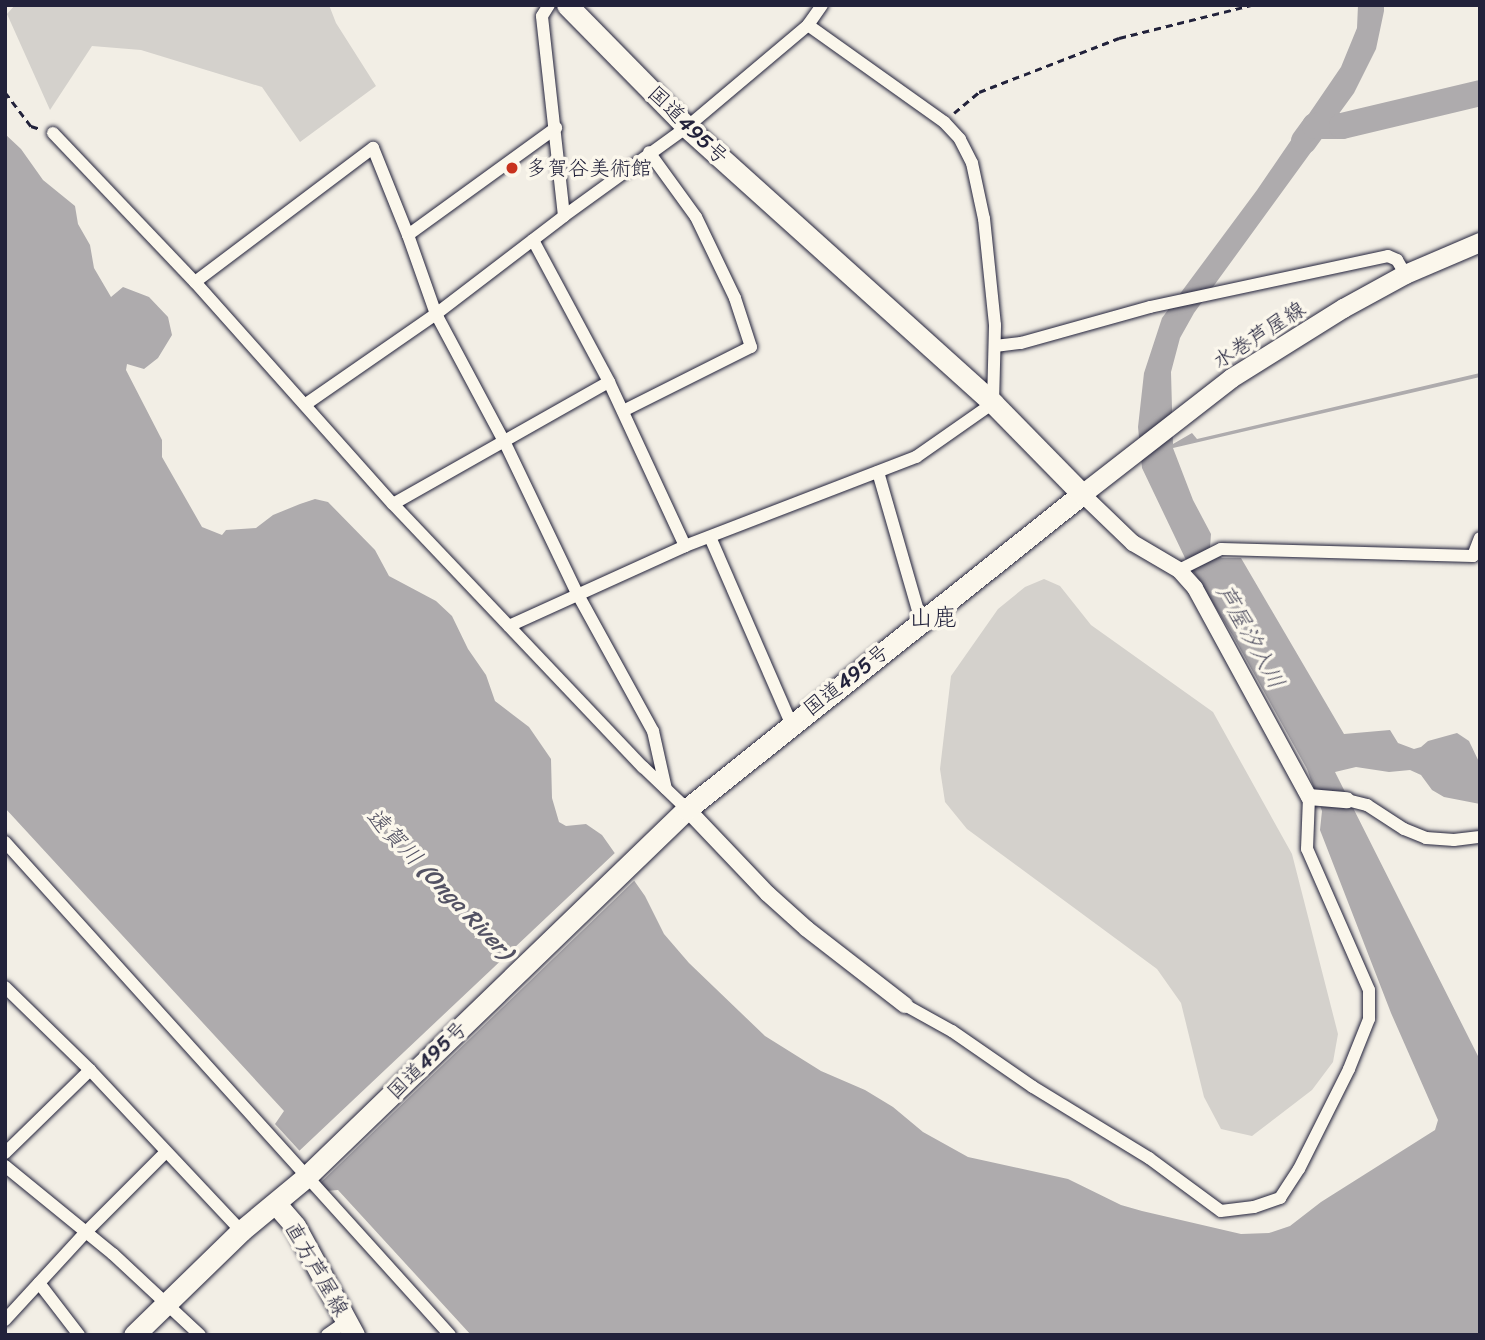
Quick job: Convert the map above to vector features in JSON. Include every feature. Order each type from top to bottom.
[{"type":"main road","name":"国道495号","points":[[134,1335],[241,1231],[306,1177],[687,809],[791,723],[1082,494],[993,402],[687,127],[567,5]]},
{"type":"main road","name":"水巻芦屋線","points":[[1082,494],[1231,378],[1343,308],[1405,274],[1480,243]]},
{"type":"main road","name":"直方芦屋線","points":[[276,1204],[295,1226],[351,1328]]},
{"type":"street","points":[[549,5],[542,16],[564,216]]},
{"type":"street","points":[[306,404],[436,314],[649,152],[687,127],[808,25],[822,5]]},
{"type":"street","points":[[509,626],[685,546],[916,457],[993,402],[995,346],[984,219],[972,163],[960,139],[944,122],[808,25]]},
{"type":"street","points":[[408,234],[556,128]]},
{"type":"street","points":[[53,132],[195,282],[393,504],[666,789],[797,920],[905,1005],[952,1031],[1033,1087],[1149,1158],[1220,1211],[1254,1207],[1280,1198],[1299,1170],[1332,1105],[1369,1019],[1369,990],[1307,849],[1311,797],[1195,588],[1181,570],[1133,543],[1082,494]]},
{"type":"street","points":[[195,282],[373,148],[408,234],[436,314],[505,443],[577,593],[653,730],[666,789]]},
{"type":"street","points":[[623,411],[751,347],[735,298],[696,217],[649,152]]},
{"type":"street","points":[[533,240],[609,382],[685,546]]},
{"type":"street","points":[[995,346],[1021,343],[1150,307],[1388,256],[1397,260],[1405,274]]},
{"type":"street","points":[[393,504],[609,382]]},
{"type":"street","points":[[878,472],[921,621]]},
{"type":"street","points":[[710,537],[791,723]]},
{"type":"street","points":[[1181,570],[1221,549],[1473,556],[1480,538]]},
{"type":"street","points":[[1311,797],[1348,800],[1367,805],[1404,829],[1426,838],[1454,840],[1480,837]]},
{"type":"street","points":[[5,842],[450,1335]]},
{"type":"street","points":[[5,987],[90,1070],[241,1231]]},
{"type":"street","points":[[5,1153],[90,1070]]},
{"type":"street","points":[[5,1320],[86,1232],[166,1152]]},
{"type":"street","points":[[5,1166],[168,1302],[200,1335]]},
{"type":"street","points":[[39,1283],[79,1335]]},
{"type":"street","points":[[327,1335],[351,1328]]},
{"type":"path","points":[[944,122],[979,92],[1119,38],[1251,5]]},
{"type":"path","points":[[5,92],[31,126],[53,132]]},
{"type":"shaded area","points":[[15,5],[329,5],[336,23],[376,86],[300,142],[262,87],[141,50],[92,46],[50,110],[7,14]]},
{"type":"shaded area","points":[[1044,579],[1060,586],[1091,625],[1213,712],[1292,854],[1338,1034],[1333,1062],[1312,1090],[1252,1136],[1221,1129],[1204,1097],[1181,1003],[1157,969],[967,829],[945,802],[940,769],[951,676],[998,609],[1025,587]]},
{"type":"water","name":"遠賀川 (Onga River)","points":[[1358,5],[1384,5],[1384,11],[1376,49],[1354,93],[1194,313],[1180,338],[1171,372],[1173,444],[1192,433],[1197,439],[1480,373],[1480,377],[1173,448],[1193,500],[1211,534],[1210,548],[1222,558],[1241,558],[1344,734],[1390,730],[1398,743],[1414,749],[1428,741],[1457,733],[1469,741],[1480,764],[1480,804],[1444,797],[1432,790],[1421,775],[1410,770],[1389,772],[1356,767],[1335,772],[1480,1060],[1480,1335],[471,1335],[338,1190],[315,1192],[305,1186],[308,1160],[275,1124],[284,1111],[5,808],[5,134],[21,149],[43,180],[75,206],[78,224],[90,245],[94,268],[111,297],[123,287],[149,297],[168,317],[172,335],[158,358],[144,369],[127,364],[126,370],[162,440],[162,457],[202,527],[222,535],[226,530],[256,528],[273,515],[315,499],[328,502],[375,550],[389,576],[436,601],[452,616],[468,649],[486,675],[495,701],[529,727],[551,759],[552,798],[559,822],[566,826],[586,824],[602,835],[645,896],[664,934],[689,963],[765,1036],[821,1071],[865,1090],[893,1107],[923,1132],[968,1157],[1068,1179],[1121,1205],[1142,1211],[1241,1234],[1269,1233],[1290,1226],[1321,1202],[1435,1130],[1438,1120],[1391,1013],[1320,830],[1322,811],[1307,769],[1233,636],[1185,558],[1142,468],[1138,427],[1144,373],[1162,318],[1257,190],[1341,67],[1357,28]]},
{"type":"pier","points":[[618,850],[637,878],[314,1189],[294,1170],[304,1160],[297,1153]]},
{"type":"waterway","name":"芦屋汐入川","points":[[1304,141],[1315,126],[1342,126],[1480,93]]},
{"type":"place","name":"多賀谷美術館","points":[[512,168]]},
{"type":"district","name":"山鹿","points":[[933,618]]}]
